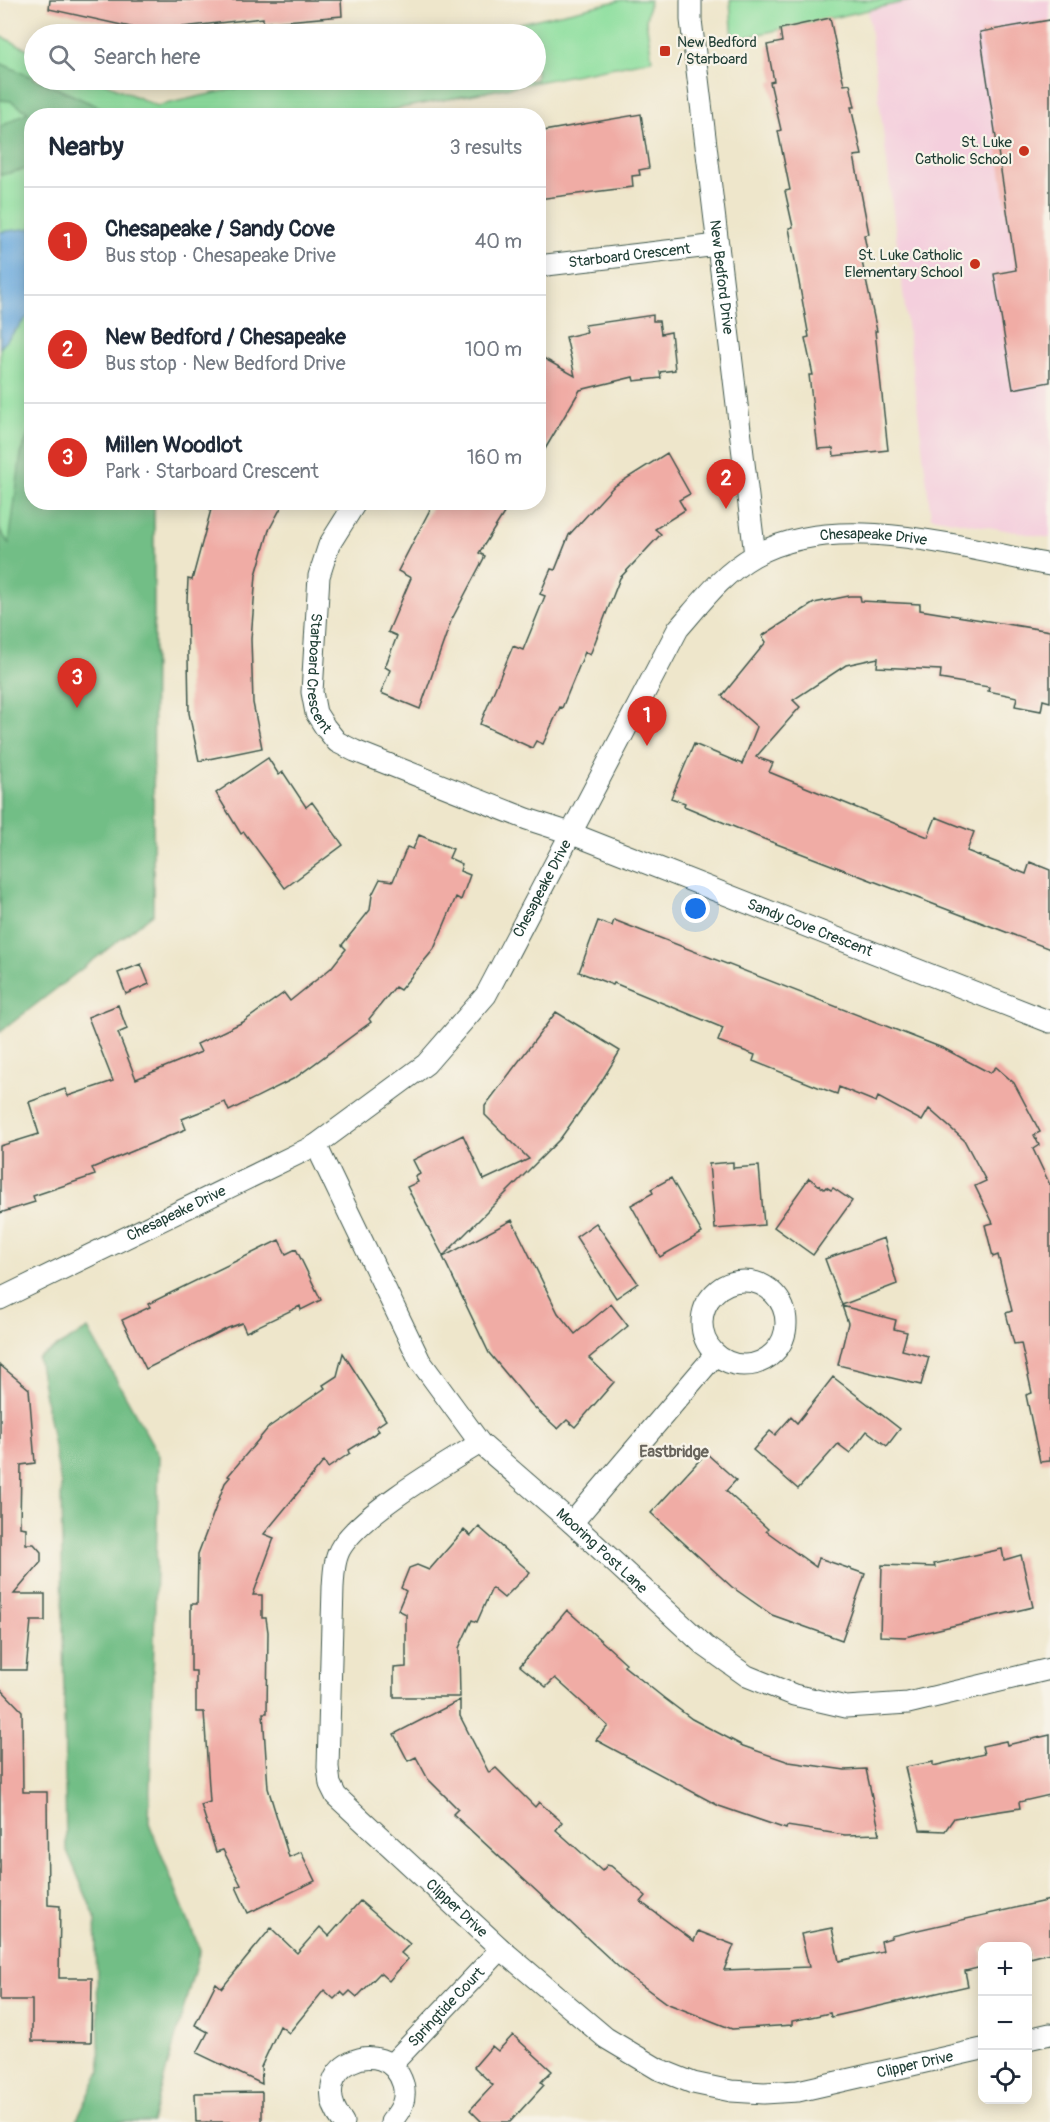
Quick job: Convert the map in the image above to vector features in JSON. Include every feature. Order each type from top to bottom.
[{"type":"street","name":"New Bedford Drive","points":[[691,0],[691,20],[756,555]]},
{"type":"street","name":"Starboard Crescent","points":[[546,265],[718,245]]},
{"type":"street","name":"Starboard Crescent","points":[[351,510],[329,545],[319,576],[312,692],[316,713],[325,727],[337,742],[356,751],[527,819],[570,833]]},
{"type":"street","name":"Chesapeake Drive","points":[[0,1299],[316,1145],[426,1064],[486,995],[678,629],[717,584],[756,555],[801,539],[845,532],[885,534],[1050,565]]},
{"type":"street","name":"Sandy Cove Crescent","points":[[570,833],[1050,1023]]},
{"type":"street","name":"Mooring Post Lane","points":[[316,1145],[420,1361],[480,1443],[572,1523],[705,1646],[747,1676],[794,1695],[846,1707],[908,1703],[1050,1669]]},
{"type":"street","points":[[743,1281],[765,1286],[777,1295],[786,1313],[787,1328],[782,1342],[773,1354],[761,1362],[742,1366],[728,1363],[715,1354],[703,1335],[702,1320],[706,1306],[716,1292],[728,1284],[743,1281]]},
{"type":"street","points":[[572,1523],[715,1354]]},
{"type":"street","name":"Clipper Drive","points":[[480,1443],[365,1521],[341,1548],[334,1576],[328,1767],[330,1784],[336,1796],[501,1949],[606,2038],[658,2069],[693,2083],[753,2092],[798,2091],[978,2050]]},
{"type":"street","name":"Springtide Court","points":[[391,2065],[501,1949]]},
{"type":"street","points":[[1032,2038],[1050,2034]]},
{"type":"street","points":[[343,2122],[334,2111],[331,2099],[336,2074],[345,2064],[363,2057],[380,2059],[391,2065],[400,2077],[405,2098],[401,2110],[391,2122]]},
{"type":"shaded area","name":"St. Luke Catholic Elementary School","points":[[913,0],[1050,0],[1050,538],[931,517],[868,11]]},
{"type":"green space","points":[[622,0],[650,0],[646,20],[652,60],[546,80],[546,24],[515,24]]},
{"type":"green space","points":[[730,0],[913,0],[733,40]]},
{"type":"green space","points":[[0,36],[24,47],[24,90],[121,90],[157,106],[228,90],[495,90],[401,108],[24,108],[24,510],[154,510],[153,914],[0,1031]]},
{"type":"green space","points":[[0,63],[24,74],[24,90],[61,90],[101,108],[24,109],[11,101],[0,100]]},
{"type":"green space","points":[[24,114],[24,170],[0,175],[0,127]]},
{"type":"green space","points":[[24,446],[24,510],[154,510],[153,914],[0,1032],[0,530],[9,544]]},
{"type":"green space","points":[[88,1329],[159,1456],[149,1823],[200,1950],[152,2122],[76,2122],[100,2071],[95,1917],[66,1848],[61,1485],[38,1358]]},
{"type":"water","points":[[24,229],[24,321],[0,348],[0,232]]},
{"type":"building","points":[[50,0],[341,0],[342,16],[263,23],[263,18],[210,24],[117,24],[49,9]]},
{"type":"building","points":[[830,18],[844,85],[850,84],[855,107],[851,107],[862,155],[854,156],[869,234],[864,235],[868,255],[861,257],[877,331],[875,331],[888,450],[834,456],[833,448],[818,449],[809,375],[813,375],[805,338],[809,337],[789,228],[793,227],[785,191],[790,190],[778,131],[781,130],[770,82],[774,81],[767,45],[782,42],[780,29]]},
{"type":"building","name":"St. Luke Catholic School","points":[[1050,20],[1050,382],[1013,389],[994,274],[1016,270],[980,32]]},
{"type":"building","points":[[641,114],[649,168],[639,170],[640,175],[632,176],[633,187],[546,198],[546,131]]},
{"type":"building","points":[[653,315],[653,321],[659,321],[661,334],[671,332],[675,370],[660,372],[661,378],[634,381],[633,377],[580,390],[546,447],[546,360],[575,376],[566,337],[587,332],[585,325]]},
{"type":"building","points":[[667,453],[690,494],[679,500],[685,510],[655,529],[661,534],[620,578],[590,655],[585,652],[562,708],[560,707],[543,744],[536,741],[532,748],[480,724],[513,646],[523,650],[545,596],[540,594],[551,569],[555,570],[569,535],[613,487]]},
{"type":"building","points":[[211,510],[280,510],[269,530],[256,575],[251,639],[253,703],[262,748],[199,761],[189,713],[187,601],[188,579],[192,580]]},
{"type":"building","points":[[430,510],[506,510],[479,553],[485,556],[451,621],[420,709],[381,693],[390,670],[385,667],[397,636],[388,632],[411,578],[398,571]]},
{"type":"building","points":[[860,596],[861,601],[920,604],[920,610],[1050,631],[1050,702],[1043,700],[1041,711],[1015,706],[1017,697],[988,691],[989,687],[940,679],[941,670],[877,667],[878,658],[846,665],[793,700],[800,707],[756,757],[773,763],[769,772],[928,837],[936,817],[974,832],[967,851],[1026,874],[1030,862],[1050,870],[1050,949],[756,836],[684,806],[685,803],[671,798],[694,744],[742,764],[757,727],[722,696],[766,642],[762,636],[814,603]]},
{"type":"building","points":[[268,758],[279,775],[283,772],[306,807],[312,802],[343,845],[285,888],[244,832],[241,834],[216,793]]},
{"type":"building","points":[[419,835],[453,849],[449,858],[462,864],[460,871],[470,875],[461,900],[456,897],[434,949],[400,990],[395,987],[369,1019],[371,1022],[295,1078],[229,1111],[225,1102],[182,1119],[186,1129],[92,1168],[95,1175],[33,1196],[35,1202],[0,1213],[0,1146],[39,1134],[29,1102],[65,1089],[68,1096],[113,1081],[88,1017],[118,1005],[127,1029],[118,1033],[136,1079],[201,1052],[197,1044],[243,1022],[284,993],[290,1001],[331,968],[346,949],[342,945],[370,910],[372,895],[380,879],[393,881],[407,847],[413,849]]},
{"type":"building","points":[[614,920],[945,1049],[990,1073],[996,1067],[1014,1083],[1040,1132],[1034,1135],[1039,1145],[1033,1149],[1050,1185],[1050,1461],[1040,1462],[1026,1395],[1032,1393],[1021,1343],[1014,1344],[1006,1313],[1012,1311],[998,1255],[993,1257],[985,1225],[993,1223],[975,1186],[986,1181],[964,1140],[929,1109],[922,1121],[878,1097],[876,1102],[839,1087],[837,1094],[818,1087],[753,1061],[755,1055],[718,1041],[723,1028],[614,983],[613,985],[579,972],[598,921],[612,926]]},
{"type":"building","points":[[141,964],[149,984],[126,994],[118,973]]},
{"type":"building","points":[[556,1012],[620,1051],[560,1139],[443,1256],[407,1187],[418,1182],[415,1177],[420,1174],[413,1160],[463,1135],[484,1180],[529,1159],[485,1115],[485,1106]]},
{"type":"building","points":[[733,1162],[733,1168],[759,1166],[764,1225],[715,1229],[709,1164]]},
{"type":"building","points":[[671,1178],[702,1233],[660,1257],[631,1205],[653,1193],[651,1189]]},
{"type":"building","points":[[809,1178],[824,1189],[833,1188],[852,1201],[813,1255],[774,1227]]},
{"type":"building","points":[[512,1220],[558,1313],[575,1334],[611,1304],[628,1326],[589,1358],[614,1382],[575,1427],[567,1420],[558,1429],[533,1406],[489,1353],[443,1257]]},
{"type":"building","points":[[596,1223],[638,1283],[616,1298],[576,1237]]},
{"type":"building","points":[[884,1238],[897,1284],[842,1305],[825,1259]]},
{"type":"building","points":[[279,1240],[286,1254],[296,1249],[321,1300],[301,1310],[300,1306],[246,1332],[242,1323],[228,1328],[146,1369],[122,1320],[150,1307],[148,1304]]},
{"type":"building","points":[[842,1306],[896,1320],[894,1329],[907,1332],[902,1350],[929,1357],[921,1385],[838,1365],[848,1323]]},
{"type":"building","points":[[343,1353],[386,1420],[376,1427],[379,1431],[349,1450],[350,1453],[328,1468],[324,1461],[264,1534],[274,1538],[253,1595],[262,1595],[262,1618],[266,1618],[268,1632],[267,1713],[263,1713],[268,1788],[289,1857],[301,1852],[315,1881],[248,1913],[236,1887],[241,1885],[223,1850],[216,1852],[201,1805],[210,1802],[204,1712],[196,1712],[196,1671],[191,1671],[191,1604],[197,1604],[198,1554],[225,1483],[230,1477],[228,1476],[269,1427],[325,1388],[323,1385],[337,1376]]},
{"type":"building","points":[[0,1365],[29,1389],[35,1463],[21,1465],[20,1527],[26,1528],[26,1544],[34,1544],[41,1552],[41,1562],[14,1594],[45,1594],[45,1621],[31,1621],[26,1670],[0,1670]]},
{"type":"building","points":[[833,1377],[900,1429],[887,1446],[867,1431],[850,1453],[838,1444],[798,1489],[753,1450],[770,1431],[775,1435],[791,1417],[797,1423]]},
{"type":"building","points":[[706,1453],[736,1480],[726,1491],[768,1529],[766,1531],[816,1567],[819,1558],[865,1574],[842,1640],[772,1615],[732,1587],[651,1513]]},
{"type":"building","points":[[479,1527],[530,1572],[504,1598],[492,1588],[477,1622],[472,1620],[459,1648],[460,1697],[394,1697],[394,1668],[406,1667],[406,1614],[398,1610],[406,1591],[401,1588],[409,1568],[417,1565],[429,1570],[464,1530],[471,1536]]},
{"type":"building","points":[[1002,1549],[1004,1560],[1021,1555],[1033,1607],[905,1637],[880,1636],[882,1565],[935,1567],[934,1564]]},
{"type":"building","points":[[567,1610],[626,1663],[624,1666],[692,1719],[743,1746],[789,1762],[845,1770],[866,1769],[880,1834],[845,1835],[787,1826],[786,1829],[719,1806],[596,1740],[608,1726],[555,1678],[546,1687],[520,1666]]},
{"type":"building","points":[[0,1688],[22,1711],[23,1792],[47,1792],[48,1905],[60,1906],[59,1978],[92,1978],[91,2042],[32,2041],[32,2000],[0,2000]]},
{"type":"building","points":[[460,1700],[460,1716],[489,1773],[496,1768],[535,1807],[539,1802],[562,1822],[556,1830],[602,1871],[607,1865],[611,1866],[646,1896],[641,1902],[694,1941],[698,1931],[734,1945],[724,1970],[809,1967],[801,1934],[832,1928],[839,1961],[883,1951],[881,1941],[891,1936],[1050,1900],[1050,1953],[1032,1958],[1032,1942],[978,1942],[978,1968],[965,1971],[968,1986],[831,2017],[830,2013],[792,2021],[792,2025],[732,2029],[666,2003],[624,1972],[453,1814],[458,1809],[428,1779],[416,1757],[408,1761],[394,1734]]},
{"type":"building","points":[[1050,1735],[1050,1795],[1019,1802],[1020,1808],[954,1818],[945,1831],[920,1830],[905,1767],[933,1762],[933,1766],[984,1754],[982,1746],[1006,1741],[1007,1745]]},
{"type":"building","points":[[360,1901],[410,1944],[401,1953],[408,1959],[389,1981],[380,1973],[357,1997],[350,1991],[345,1996],[341,1992],[334,1999],[324,1990],[289,2033],[280,2026],[261,2067],[262,2084],[197,2053],[208,2032],[195,2025],[216,1983],[222,1988],[271,1928],[297,1953],[320,1927],[329,1936]]},
{"type":"building","points":[[513,2035],[552,2071],[541,2082],[544,2085],[510,2122],[482,2122],[470,2110],[493,2085],[474,2067],[492,2046],[498,2051]]},
{"type":"building","points":[[262,2092],[262,2122],[196,2122],[195,2093]]},
{"type":"place","name":"New Bedford / Starboard","points":[[665,51]]},
{"type":"place","name":"St. Luke Catholic School","points":[[1024,151]]},
{"type":"place","name":"St. Luke Catholic Elementary School","points":[[975,264]]},
{"type":"place","name":"New Bedford / Chesapeake","points":[[726,509]]},
{"type":"place","name":"Millen Woodlot","points":[[77,708]]},
{"type":"place","name":"Chesapeake / Sandy Cove","points":[[647,746]]},
{"type":"district","name":"Eastbridge","points":[[674,1451]]}]
